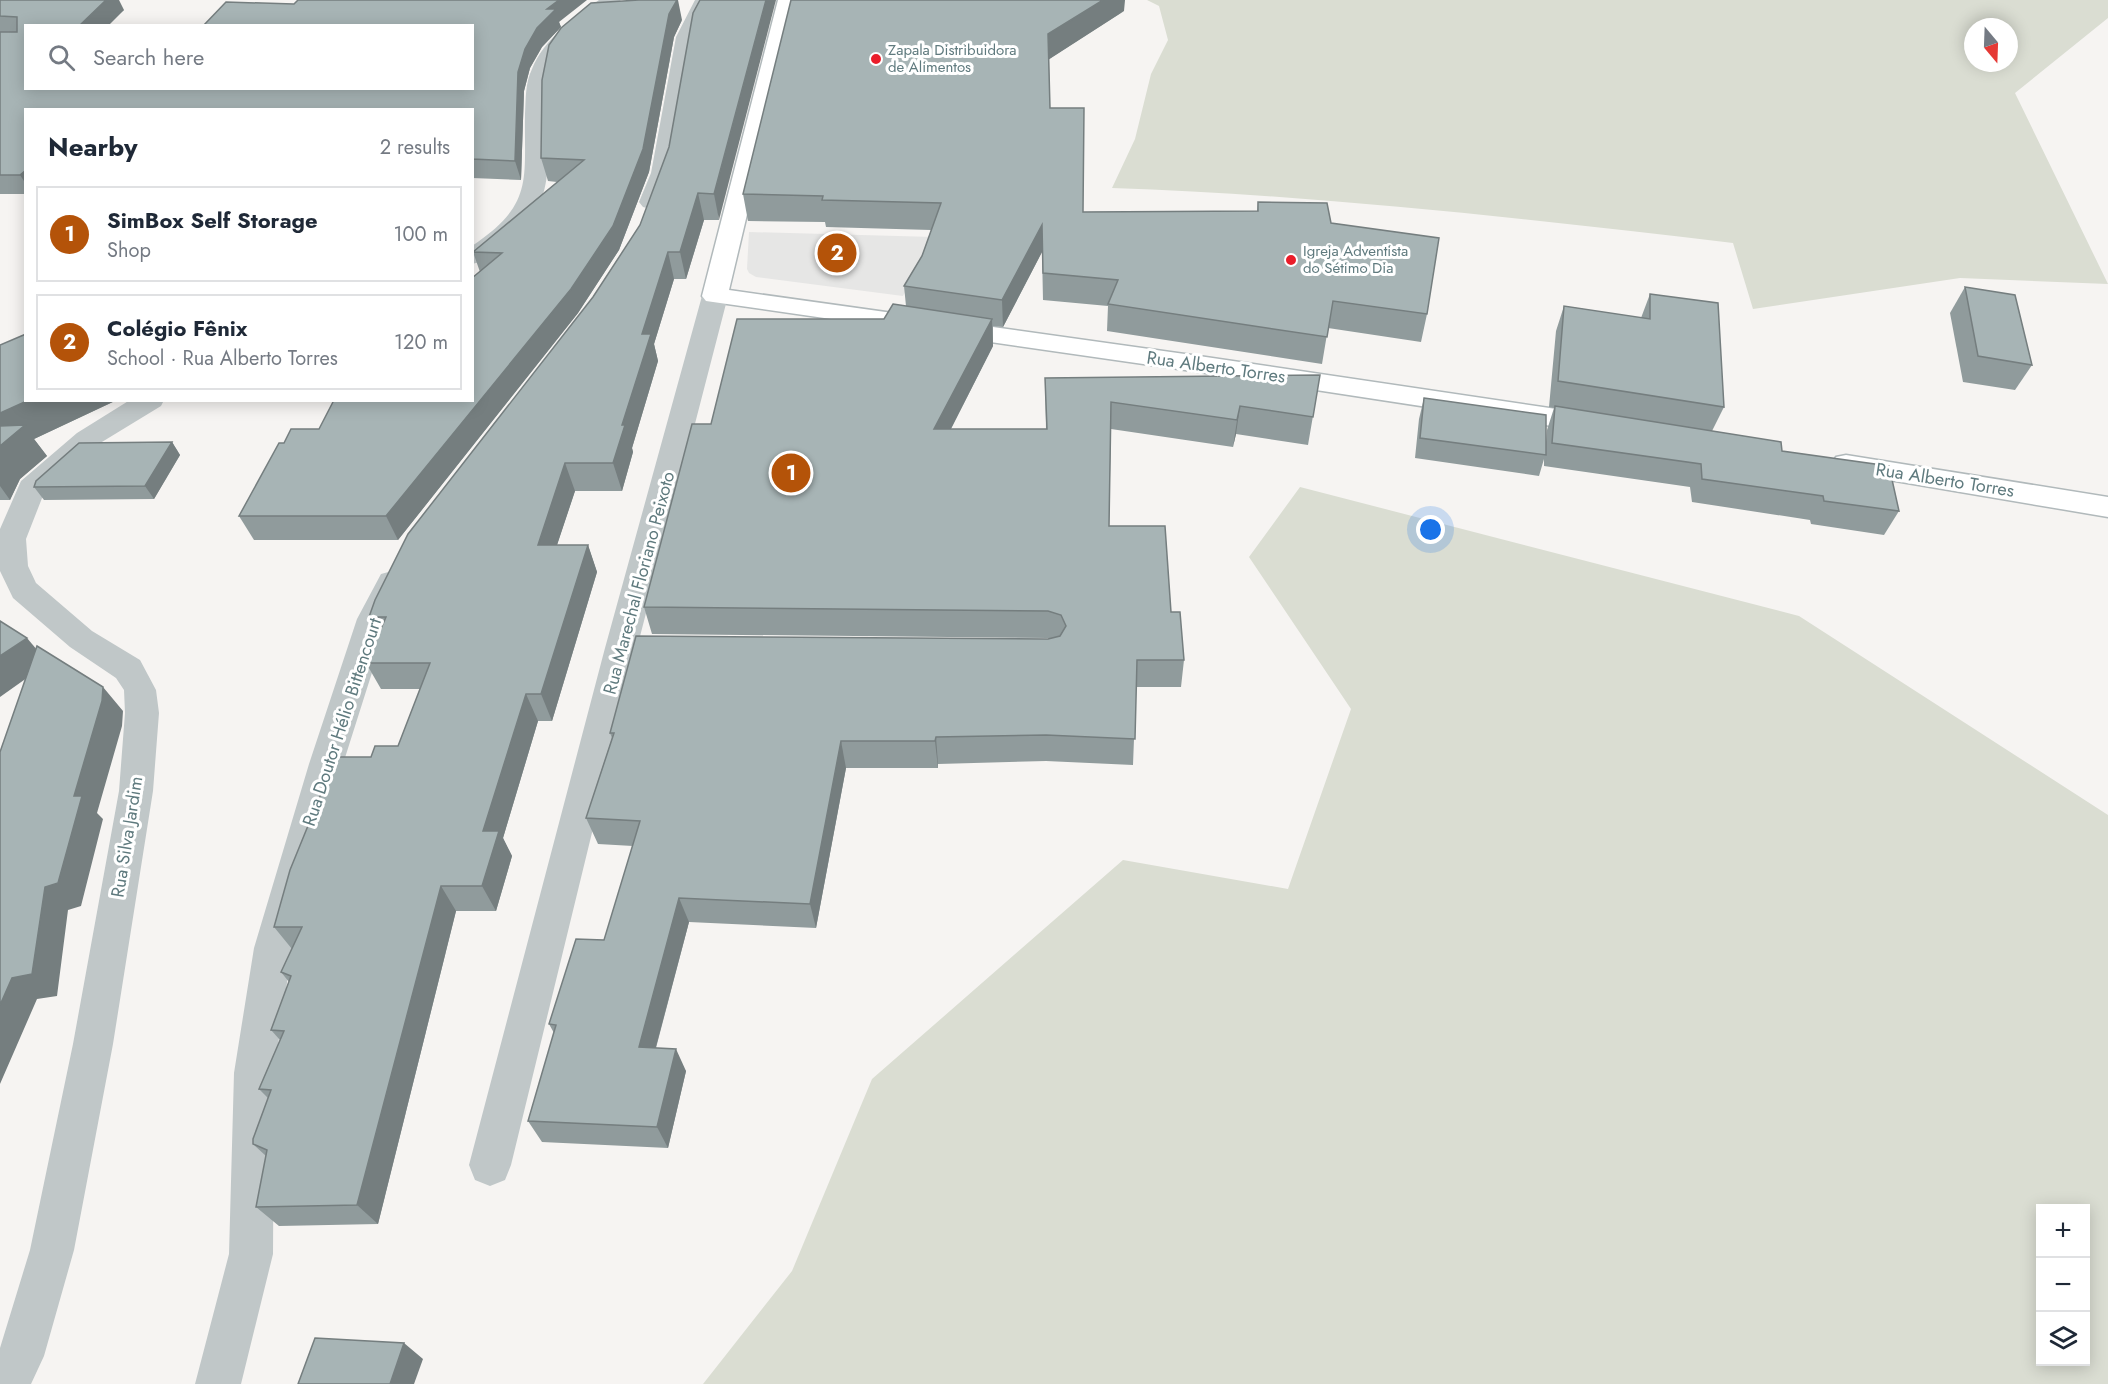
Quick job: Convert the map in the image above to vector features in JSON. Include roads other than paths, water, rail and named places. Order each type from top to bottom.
[{"type":"main road","name":"Rua Marechal Floriano Peixoto","points":[[714,296],[788,0]]},
{"type":"main road","name":"Rua Alberto Torres","points":[[714,296],[1199,364],[1620,428]]},
{"type":"main road","name":"Rua Alberto Torres","points":[[1818,459],[2108,507]]},
{"type":"street","points":[[474,256],[505,233],[526,210],[535,187],[538,80],[546,62],[562,41],[611,0]]},
{"type":"street","points":[[642,229],[662,173],[686,37],[705,0]]},
{"type":"street","name":"Rua Marechal Floriano Peixoto","points":[[490,1165],[633,648],[714,296]]},
{"type":"street","name":"Rua Silva Jardim","points":[[6,1384],[21,1356],[52,1250],[93,1044],[136,791],[142,713],[140,690],[128,669],[81,639],[24,590],[13,566],[11,539],[31,488],[87,439],[148,402]]},
{"type":"street","name":"Rua Doutor Hélio Bittencourt","points":[[218,1384],[251,1254],[254,1073],[273,948],[326,764],[373,619],[406,555]]},
{"type":"place","name":"Zapala Distribuidora de Alimentos","points":[[876,59]]},
{"type":"place","name":"Colégio Fênix","points":[[837,253]]},
{"type":"place","name":"Igreja Adventista do Sétimo Dia","points":[[1291,260]]},
{"type":"place","name":"SimBox Self Storage","points":[[791,473]]}]
